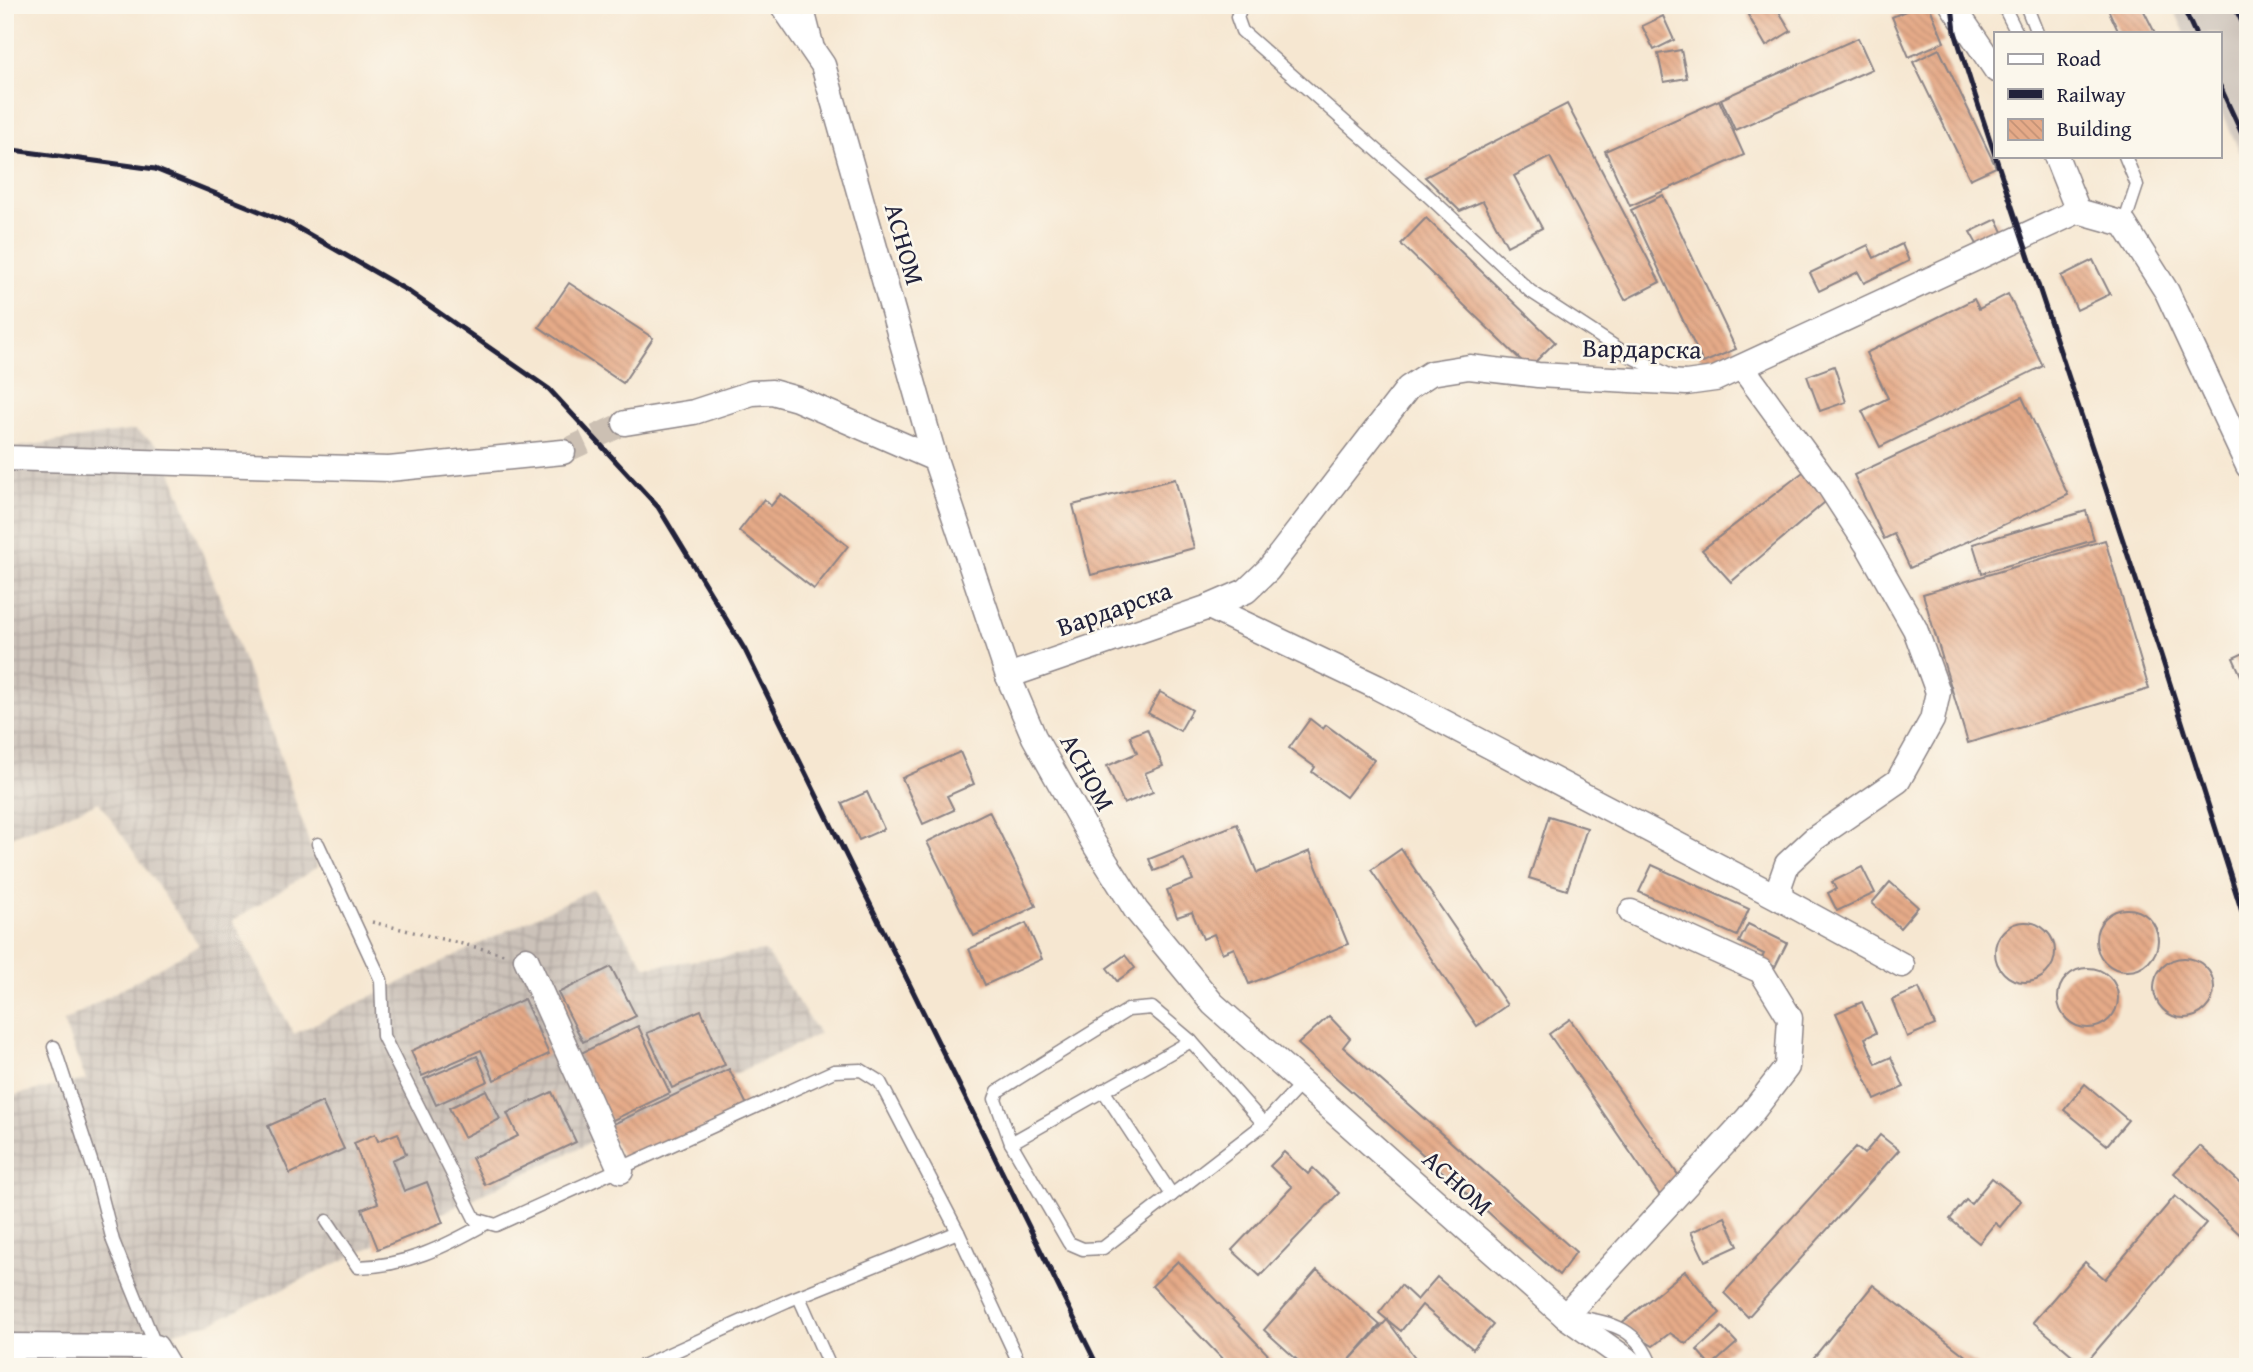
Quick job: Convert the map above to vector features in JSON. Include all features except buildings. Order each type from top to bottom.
[{"type":"street","points":[[782,5],[823,65]]},
{"type":"street","points":[[1952,5],[1994,67]]},
{"type":"street","name":"АСНОМ","points":[[823,65],[935,458],[1008,676],[1034,737],[1093,842],[1136,910],[1213,1004],[1565,1316],[1637,1367]]},
{"type":"street","points":[[2057,158],[2078,211],[2124,224],[2167,292],[2248,466]]},
{"type":"street","name":"Вардарска","points":[[1008,676],[1209,607],[1246,591],[1269,570],[1408,388],[1431,373],[1468,368],[1538,375],[1685,383],[1716,379],[2078,211]]},
{"type":"street","points":[[1742,367],[1829,486],[1868,546],[1916,629],[1938,692],[1932,720],[1898,781],[1814,839],[1787,864],[1780,884],[1781,899]]},
{"type":"street","points":[[625,423],[694,412],[752,394],[772,392],[797,399],[935,458]]},
{"type":"street","points":[[5,458],[389,469],[563,452]]},
{"type":"street","points":[[1209,607],[1377,687],[1902,965]]},
{"type":"street","points":[[1565,1316],[1747,1119],[1787,1067],[1790,1018],[1761,971],[1631,912]]},
{"type":"street","points":[[526,959],[621,1171]]},
{"type":"street","points":[[5,1346],[162,1357]]},
{"type":"lane","name":"АСНОМ","points":[[807,5],[823,65]]},
{"type":"lane","points":[[1242,5],[1237,17],[1242,31],[1421,189],[1530,291],[1628,355],[1685,383]]},
{"type":"lane","points":[[2003,5],[2016,32]]},
{"type":"lane","points":[[2026,5],[2037,32]]},
{"type":"lane","points":[[2124,224],[2137,185],[2126,158]]},
{"type":"lane","points":[[318,844],[381,980],[383,1036],[475,1219],[496,1226],[621,1171],[834,1071],[861,1069],[880,1082],[958,1232],[1021,1367]]},
{"type":"lane","points":[[1264,1124],[1191,1041],[1152,1008],[1128,1010],[998,1091],[995,1099],[996,1109],[1012,1143],[1069,1243],[1083,1249],[1103,1248],[1264,1124],[1302,1083]]},
{"type":"lane","points":[[1012,1143],[1191,1041]]},
{"type":"lane","points":[[54,1047],[113,1241],[162,1357]]},
{"type":"lane","points":[[1103,1090],[1172,1195]]},
{"type":"lane","points":[[327,1221],[358,1267],[386,1266],[437,1250],[485,1224]]},
{"type":"lane","points":[[640,1367],[799,1297],[958,1232]]},
{"type":"lane","points":[[799,1297],[830,1367]]},
{"type":"lane","points":[[1565,1316],[1614,1322],[1644,1347],[1652,1367]]},
{"type":"path","points":[[353,917],[526,959]]},
{"type":"shaded area","points":[[2172,5],[2248,5],[2248,170],[2222,113],[2222,32],[2185,32]]},
{"type":"shaded area","points":[[135,430],[162,448],[279,752],[317,867],[233,921],[294,1034],[593,889],[646,967],[765,951],[819,1034],[211,1323],[174,1332],[188,1367],[5,1367],[5,1097],[86,1080],[63,1022],[199,945],[99,802],[5,839],[5,449]]},
{"type":"tunnel","points":[[563,452],[625,423]]},
{"type":"railway","points":[[1952,5],[1955,32],[1994,152]]},
{"type":"railway","points":[[2182,5],[2195,32]]},
{"type":"railway","points":[[2234,5],[2248,35]]},
{"type":"railway","points":[[2222,90],[2248,147]]},
{"type":"railway","points":[[5,149],[155,169],[291,224],[408,291],[549,389],[658,507],[745,650],[1098,1367]]},
{"type":"railway","points":[[1996,158],[2161,655],[2248,931]]}]
